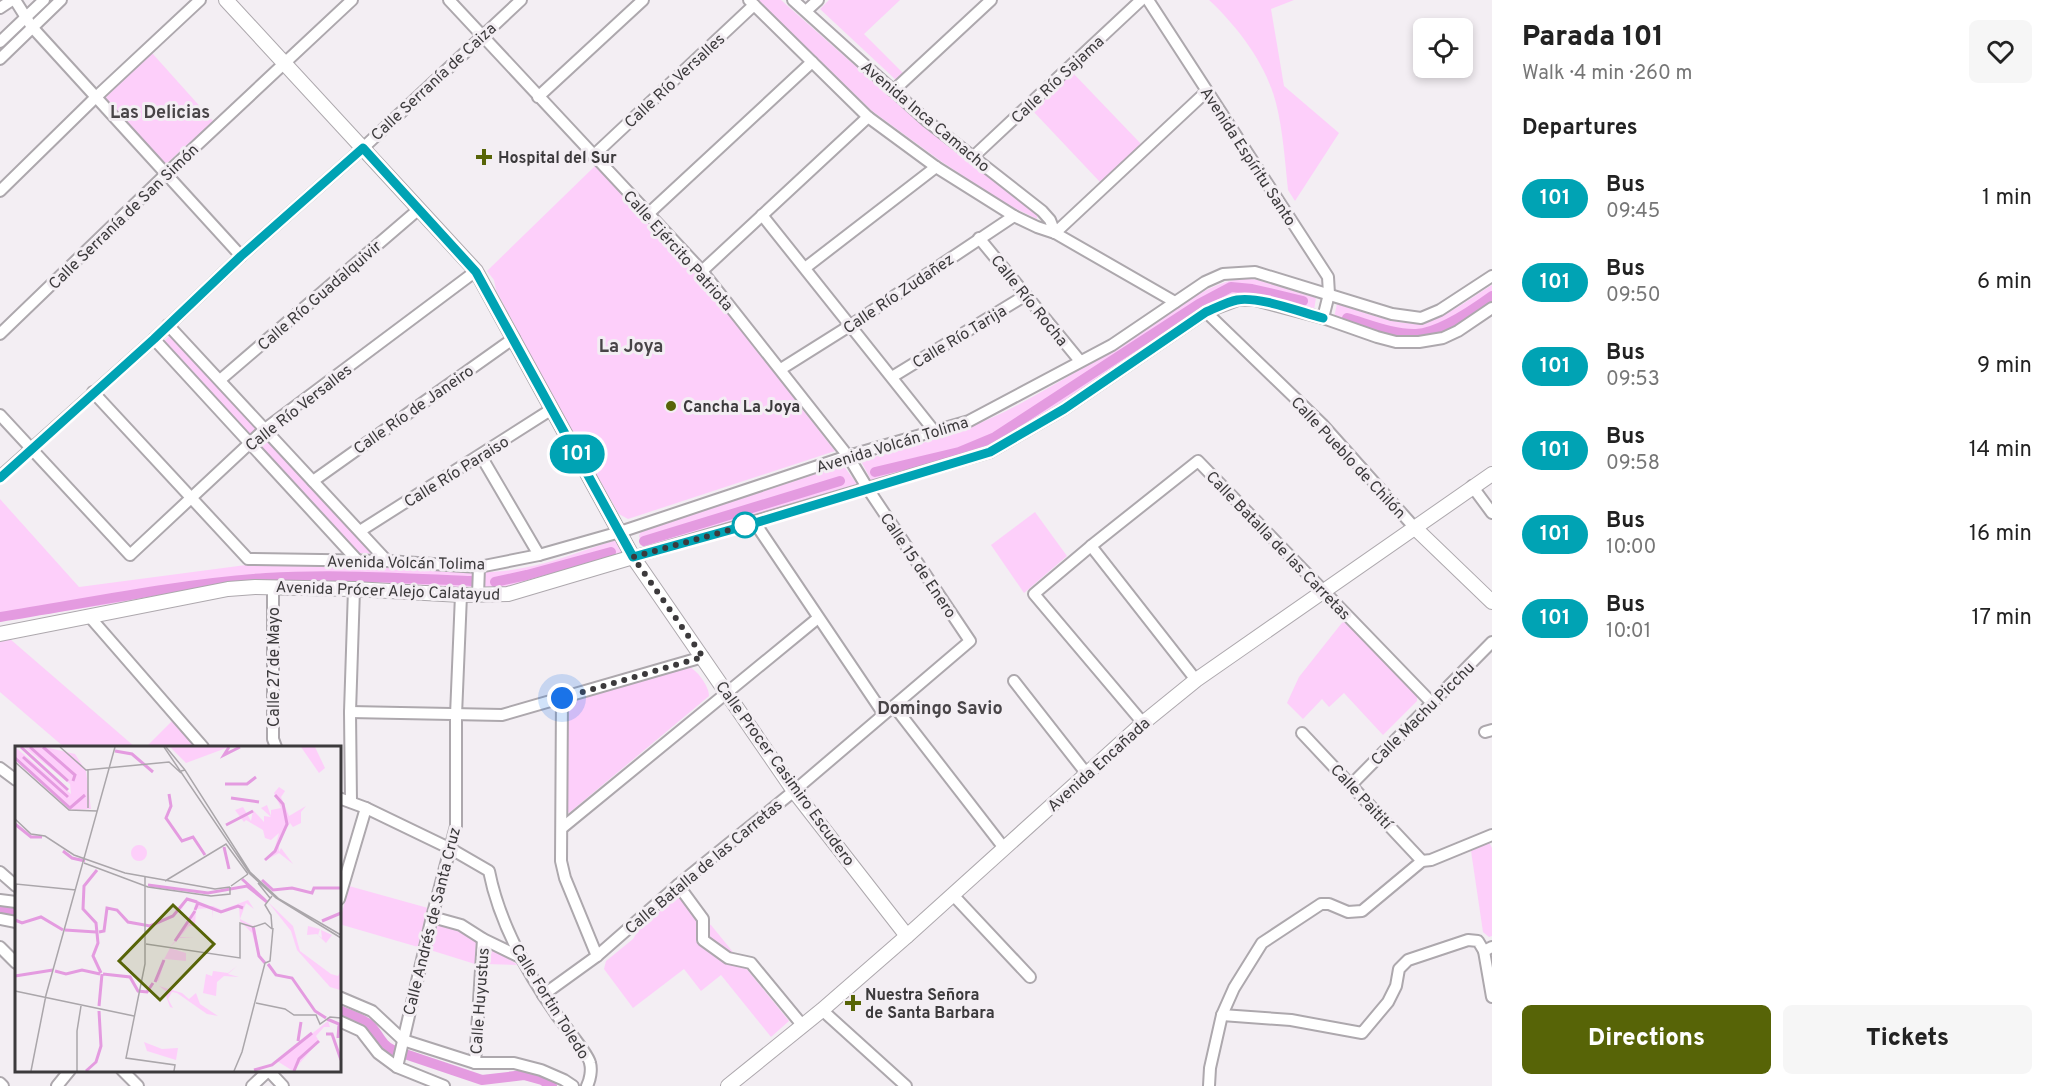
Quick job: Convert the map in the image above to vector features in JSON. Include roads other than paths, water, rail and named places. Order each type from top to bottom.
[{"type":"main road","name":"Calle Procer Casimiro Escudero","points":[[226,0],[476,272],[633,557],[794,791],[907,936]]},
{"type":"main road","name":"Avenida Encañada","points":[[728,1086],[803,1026],[907,936],[1143,723],[1196,681],[1492,474]]},
{"type":"main road","name":"Calle Pueblo de Chilón","points":[[1414,527],[1492,602]]},
{"type":"main road","name":"Avenida Prócer Alejo Calatayud","points":[[0,634],[228,589],[273,587],[461,595],[508,594],[633,557]]},
{"type":"street","points":[[0,8],[13,0],[29,23],[241,256]]},
{"type":"street","points":[[0,59],[44,0]]},
{"type":"street","points":[[0,42],[61,0]]},
{"type":"street","points":[[0,191],[200,0]]},
{"type":"street","name":"Calle Serranía de San Simón","points":[[0,334],[166,174],[352,0]]},
{"type":"street","name":"Calle Ejército Patriota","points":[[449,0],[702,271],[848,456]]},
{"type":"street","name":"Calle Serranía de Caiza","points":[[0,477],[154,339],[241,256],[363,148],[521,0]]},
{"type":"street","points":[[538,97],[643,0]]},
{"type":"street","name":"Avenida Inca Camacho","points":[[793,0],[927,121],[1042,211],[1050,220],[1055,233]]},
{"type":"street","points":[[806,11],[818,0]]},
{"type":"street","points":[[893,91],[991,0]]},
{"type":"street","name":"Calle Río Sajama","points":[[974,158],[1141,0]]},
{"type":"street","name":"Avenida Espíritu Santo","points":[[1148,0],[1328,277],[1329,294]]},
{"type":"street","name":"Avenida Inca Camacho","points":[[751,2],[868,117],[936,167],[1014,216],[1055,233],[1175,302]]},
{"type":"street","name":"Calle Río Versalles","points":[[593,156],[751,2]]},
{"type":"street","points":[[648,214],[812,62]]},
{"type":"street","points":[[1055,233],[1207,91]]},
{"type":"street","points":[[702,271],[868,117]]},
{"type":"street","points":[[805,268],[936,167]]},
{"type":"street","name":"Calle Río Guadalquivir","points":[[220,380],[419,209]]},
{"type":"street","points":[[762,215],[935,432]]},
{"type":"street","name":"Calle Río Zudañez","points":[[781,369],[1014,216]]},
{"type":"street","name":"Calle Río Rocha","points":[[979,238],[1080,362]]},
{"type":"street","name":"Calle Río Versalles","points":[[30,448],[130,555],[265,429],[476,272]]},
{"type":"street","name":"Avenida Volcán Tolima","points":[[191,498],[248,559],[387,561],[479,569],[620,532],[848,456],[969,421],[1112,345],[1205,282],[1223,274],[1255,272],[1392,314],[1421,318],[1440,310],[1492,276]]},
{"type":"street","points":[[1323,318],[1329,294]]},
{"type":"street","name":"Calle Río Tarija","points":[[892,377],[1026,295]]},
{"type":"street","name":"Avenida Prócer Alejo Calatayud","points":[[633,557],[755,523],[997,449],[1064,409],[1206,312],[1238,300],[1255,300],[1323,318],[1396,342],[1419,342],[1443,338],[1458,332],[1492,308]]},
{"type":"street","name":"Calle Pueblo de Chilón","points":[[1206,312],[1322,424],[1414,527]]},
{"type":"street","points":[[168,325],[387,561]]},
{"type":"street","name":"Calle Río de Janeiro","points":[[313,481],[514,338]]},
{"type":"street","points":[[154,339],[358,561]]},
{"type":"street","points":[[93,392],[191,498]]},
{"type":"street","name":"Calle Río Paraiso","points":[[360,531],[552,409]]},
{"type":"street","points":[[0,416],[30,448]]},
{"type":"street","points":[[481,456],[539,555]]},
{"type":"street","name":"Calle 15 de Enero","points":[[848,456],[970,641]]},
{"type":"street","name":"Calle Batalla de las Carretas","points":[[1143,723],[1034,594],[1198,461],[1432,703]]},
{"type":"street","points":[[1472,486],[1492,513]]},
{"type":"street","points":[[755,523],[884,713]]},
{"type":"street","points":[[1091,546],[1196,681]]},
{"type":"street","points":[[478,593],[479,569]]},
{"type":"street","name":"Calle 27 de Mayo","points":[[273,587],[273,739],[276,746]]},
{"type":"street","points":[[351,802],[350,712],[354,589]]},
{"type":"street","name":"Calle Andrés de Santa Cruz","points":[[398,1062],[456,826],[456,715],[461,595]]},
{"type":"street","points":[[89,616],[202,746]]},
{"type":"street","points":[[561,828],[818,618]]},
{"type":"street","name":"Calle Batalla de las Carretas","points":[[543,995],[597,956],[678,885],[794,791],[970,641]]},
{"type":"street","name":"Calle Machu Picchu","points":[[1352,784],[1492,642]]},
{"type":"street","points":[[350,712],[502,715],[703,657]]},
{"type":"street","points":[[1014,681],[1086,773]]},
{"type":"street","points":[[562,698],[561,861],[565,878],[597,956]]},
{"type":"street","points":[[894,706],[1004,848]]},
{"type":"street","name":"Calle Paitití","points":[[1302,733],[1422,861]]},
{"type":"street","points":[[0,768],[15,779]]},
{"type":"street","name":"Calle Fortin Toledo","points":[[340,798],[366,808],[451,849],[489,871],[496,903],[522,958],[543,995],[590,1062],[590,1080],[587,1086]]},
{"type":"street","points":[[340,896],[366,808]]},
{"type":"street","points":[[1209,1086],[1210,1068],[1222,1015],[1234,988],[1262,943],[1321,904],[1329,904],[1348,912],[1362,911],[1422,861],[1431,860],[1492,835]]},
{"type":"street","points":[[0,872],[15,884]]},
{"type":"street","points":[[678,885],[703,919],[703,940],[728,958],[751,963],[803,1026]]},
{"type":"street","points":[[953,895],[1030,977]]},
{"type":"street","points":[[0,900],[15,902]]},
{"type":"street","points":[[432,917],[461,926],[522,958]]},
{"type":"street","points":[[0,920],[15,922]]},
{"type":"street","name":"Calle Huyustus","points":[[475,1063],[483,939]]},
{"type":"street","points":[[1222,1015],[1291,1020],[1362,1033],[1388,1002],[1396,986],[1399,969],[1408,960],[1468,940],[1478,941],[1488,949],[1492,996]]},
{"type":"street","points":[[0,947],[15,959]]},
{"type":"street","points":[[340,997],[372,1011],[402,1042],[475,1063],[514,1063],[542,1070],[573,1086]]},
{"type":"street","points":[[822,1010],[906,1086]]},
{"type":"street","points":[[340,1021],[361,1031],[378,1053],[444,1086]]},
{"type":"street","points":[[57,1086],[69,1071]]},
{"type":"street","points":[[123,1071],[138,1086]]},
{"type":"street","points":[[252,1086],[267,1071]]},
{"type":"street","points":[[269,1071],[282,1086]]},
{"type":"street","points":[[0,1083],[3,1086]]},
{"type":"waterway","points":[[875,472],[959,452],[995,437],[1199,304],[1231,287],[1252,289],[1303,301]]},
{"type":"waterway","points":[[1347,318],[1390,331],[1408,334],[1425,333],[1445,325],[1492,296]]},
{"type":"waterway","points":[[644,541],[840,481]]},
{"type":"waterway","points":[[495,582],[611,552]]},
{"type":"waterway","points":[[0,617],[166,589],[266,578],[343,576],[471,581]]},
{"type":"waterway","points":[[0,908],[15,911]]},
{"type":"waterway","points":[[340,1010],[367,1023],[393,1050],[482,1080],[524,1075],[542,1080],[552,1086]]},
{"type":"place","name":"Hospital del Sur","points":[[484,157]]},
{"type":"place","name":"Cancha La Joya","points":[[671,406]]},
{"type":"place","name":"Nuestra Señora de Santa Barbara","points":[[853,1003]]},
{"type":"district","name":"Las Delicias","points":[[160,112]]},
{"type":"district","name":"La Joya","points":[[631,346]]},
{"type":"district","name":"Domingo Savio","points":[[940,708]]}]
